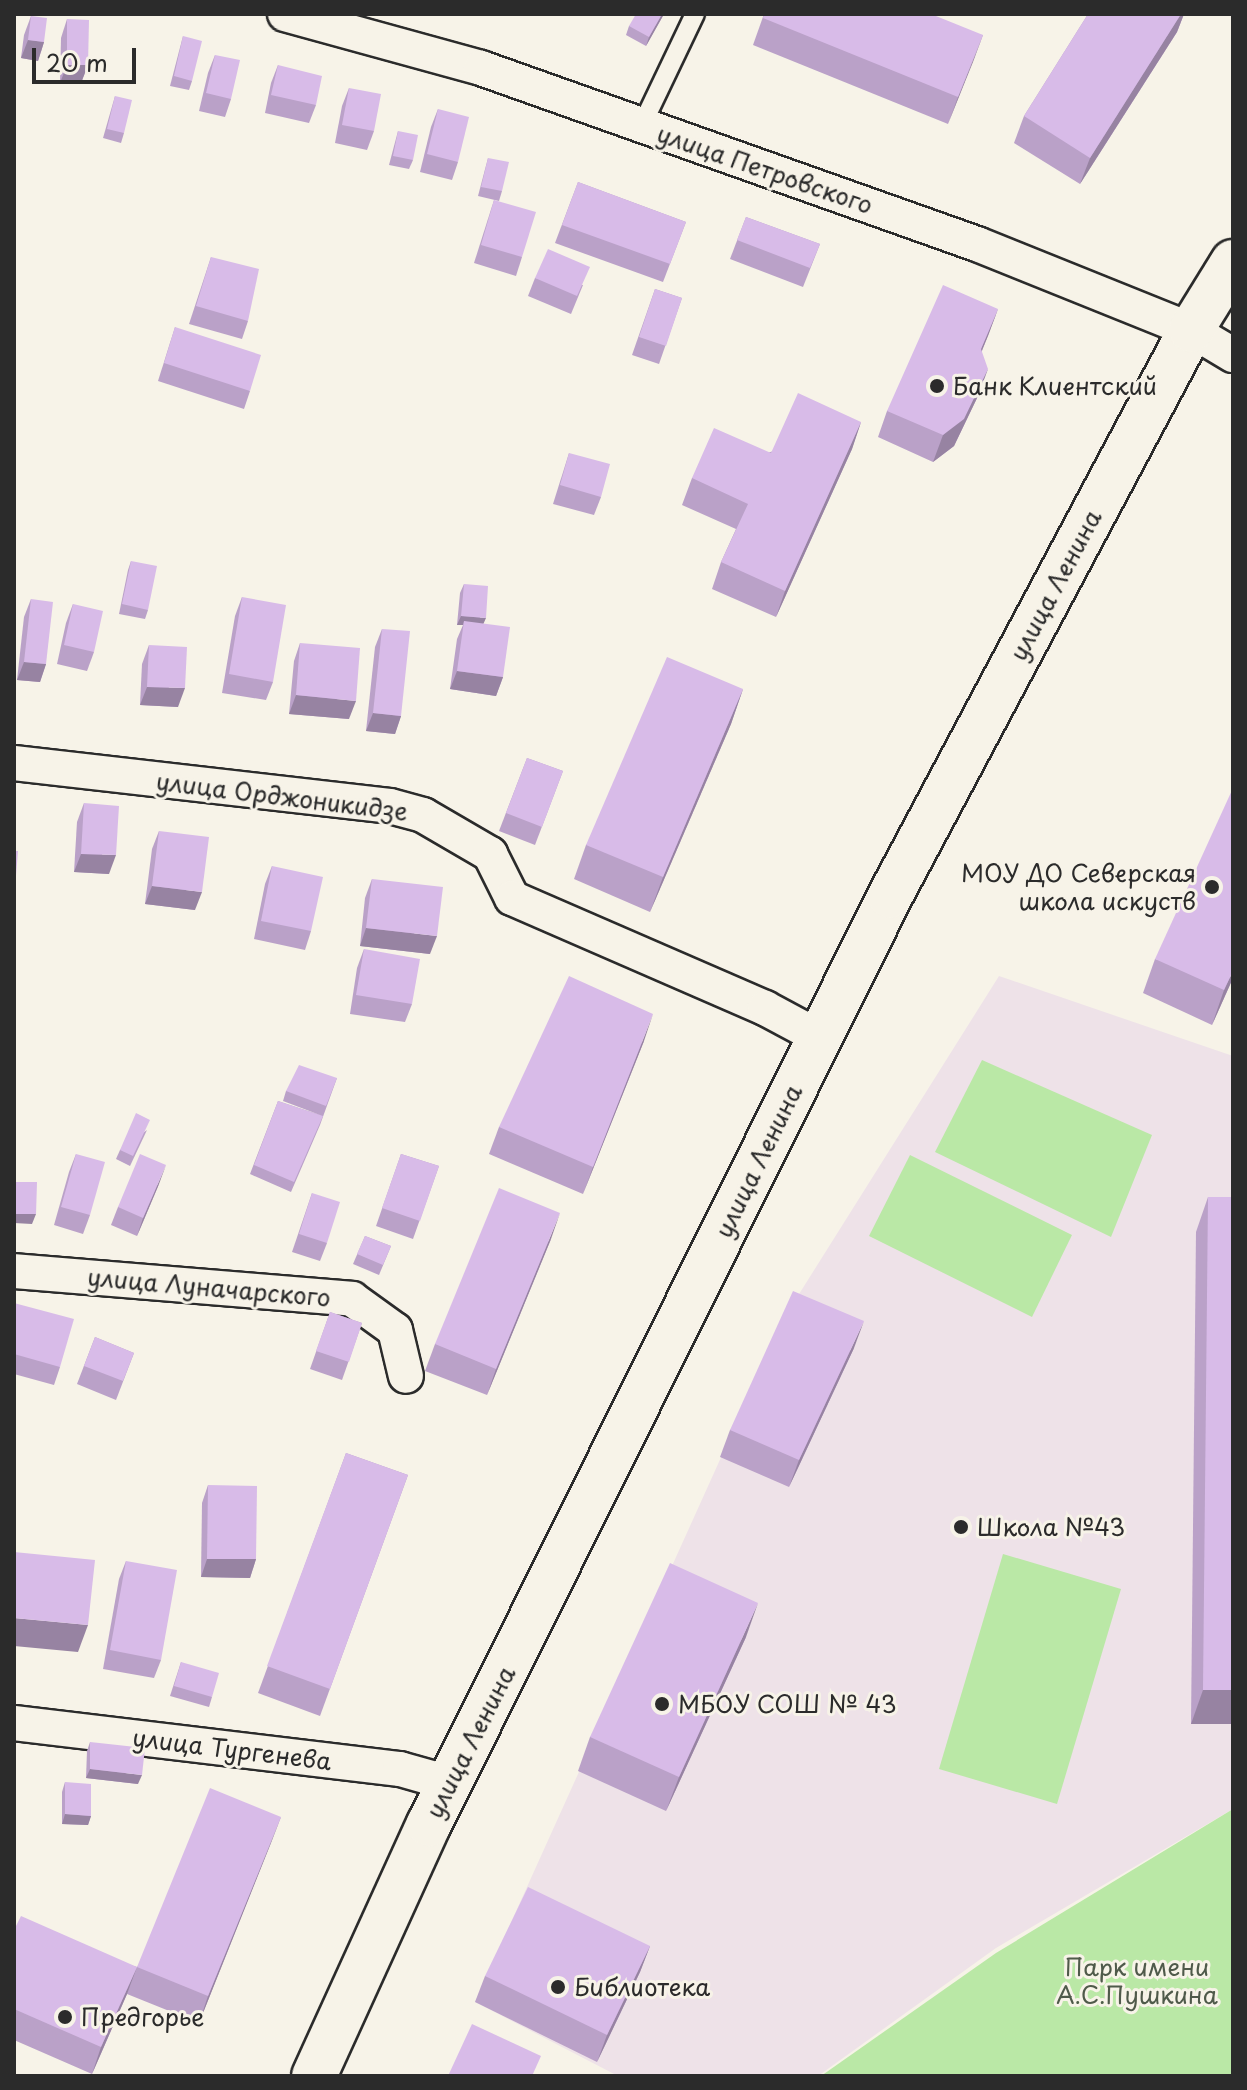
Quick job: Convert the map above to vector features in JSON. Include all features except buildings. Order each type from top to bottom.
[{"type":"street","name":"улица Петровского","points":[[285,14],[481,68],[977,244],[1191,330],[1233,355]]},
{"type":"street","name":"улица Ленина","points":[[314,2076],[449,1783],[819,1037],[1191,330],[1233,262]]},
{"type":"street","name":"улица Орджоникидзе","points":[[14,763],[390,806],[423,815],[490,854],[512,898],[765,1008],[819,1037]]},
{"type":"street","name":"улица Луначарского","points":[[14,1271],[352,1299],[395,1330],[406,1376]]},
{"type":"street","name":"улица Тургенева","points":[[14,1723],[400,1769],[449,1783]]},
{"type":"lane","points":[[642,125],[695,14]]},
{"type":"shaded area","name":"Школа №43","points":[[999,976],[1233,1056],[1233,1809],[996,1948],[818,2076],[618,2076],[475,2002],[784,1318]]},
{"type":"green space","points":[[982,1060],[1152,1135],[1111,1237],[935,1152]]},
{"type":"green space","points":[[910,1155],[1072,1235],[1032,1317],[869,1236]]},
{"type":"green space","points":[[1003,1554],[1121,1589],[1057,1804],[939,1769]]},
{"type":"green space","name":"Парк имени А.С.Пушкина","points":[[1233,1809],[1233,2076],[821,2076],[996,1953]]},
{"type":"place","name":"Банк Клиентский","points":[[937,386]]},
{"type":"place","name":"МОУ ДО Северская школа искуств","points":[[1212,887]]},
{"type":"place","name":"Школа №43","points":[[961,1527]]},
{"type":"place","name":"МБОУ СОШ № 43","points":[[662,1704]]},
{"type":"place","name":"Библиотека","points":[[558,1987]]},
{"type":"place","name":"Предгорье","points":[[65,2017]]}]
